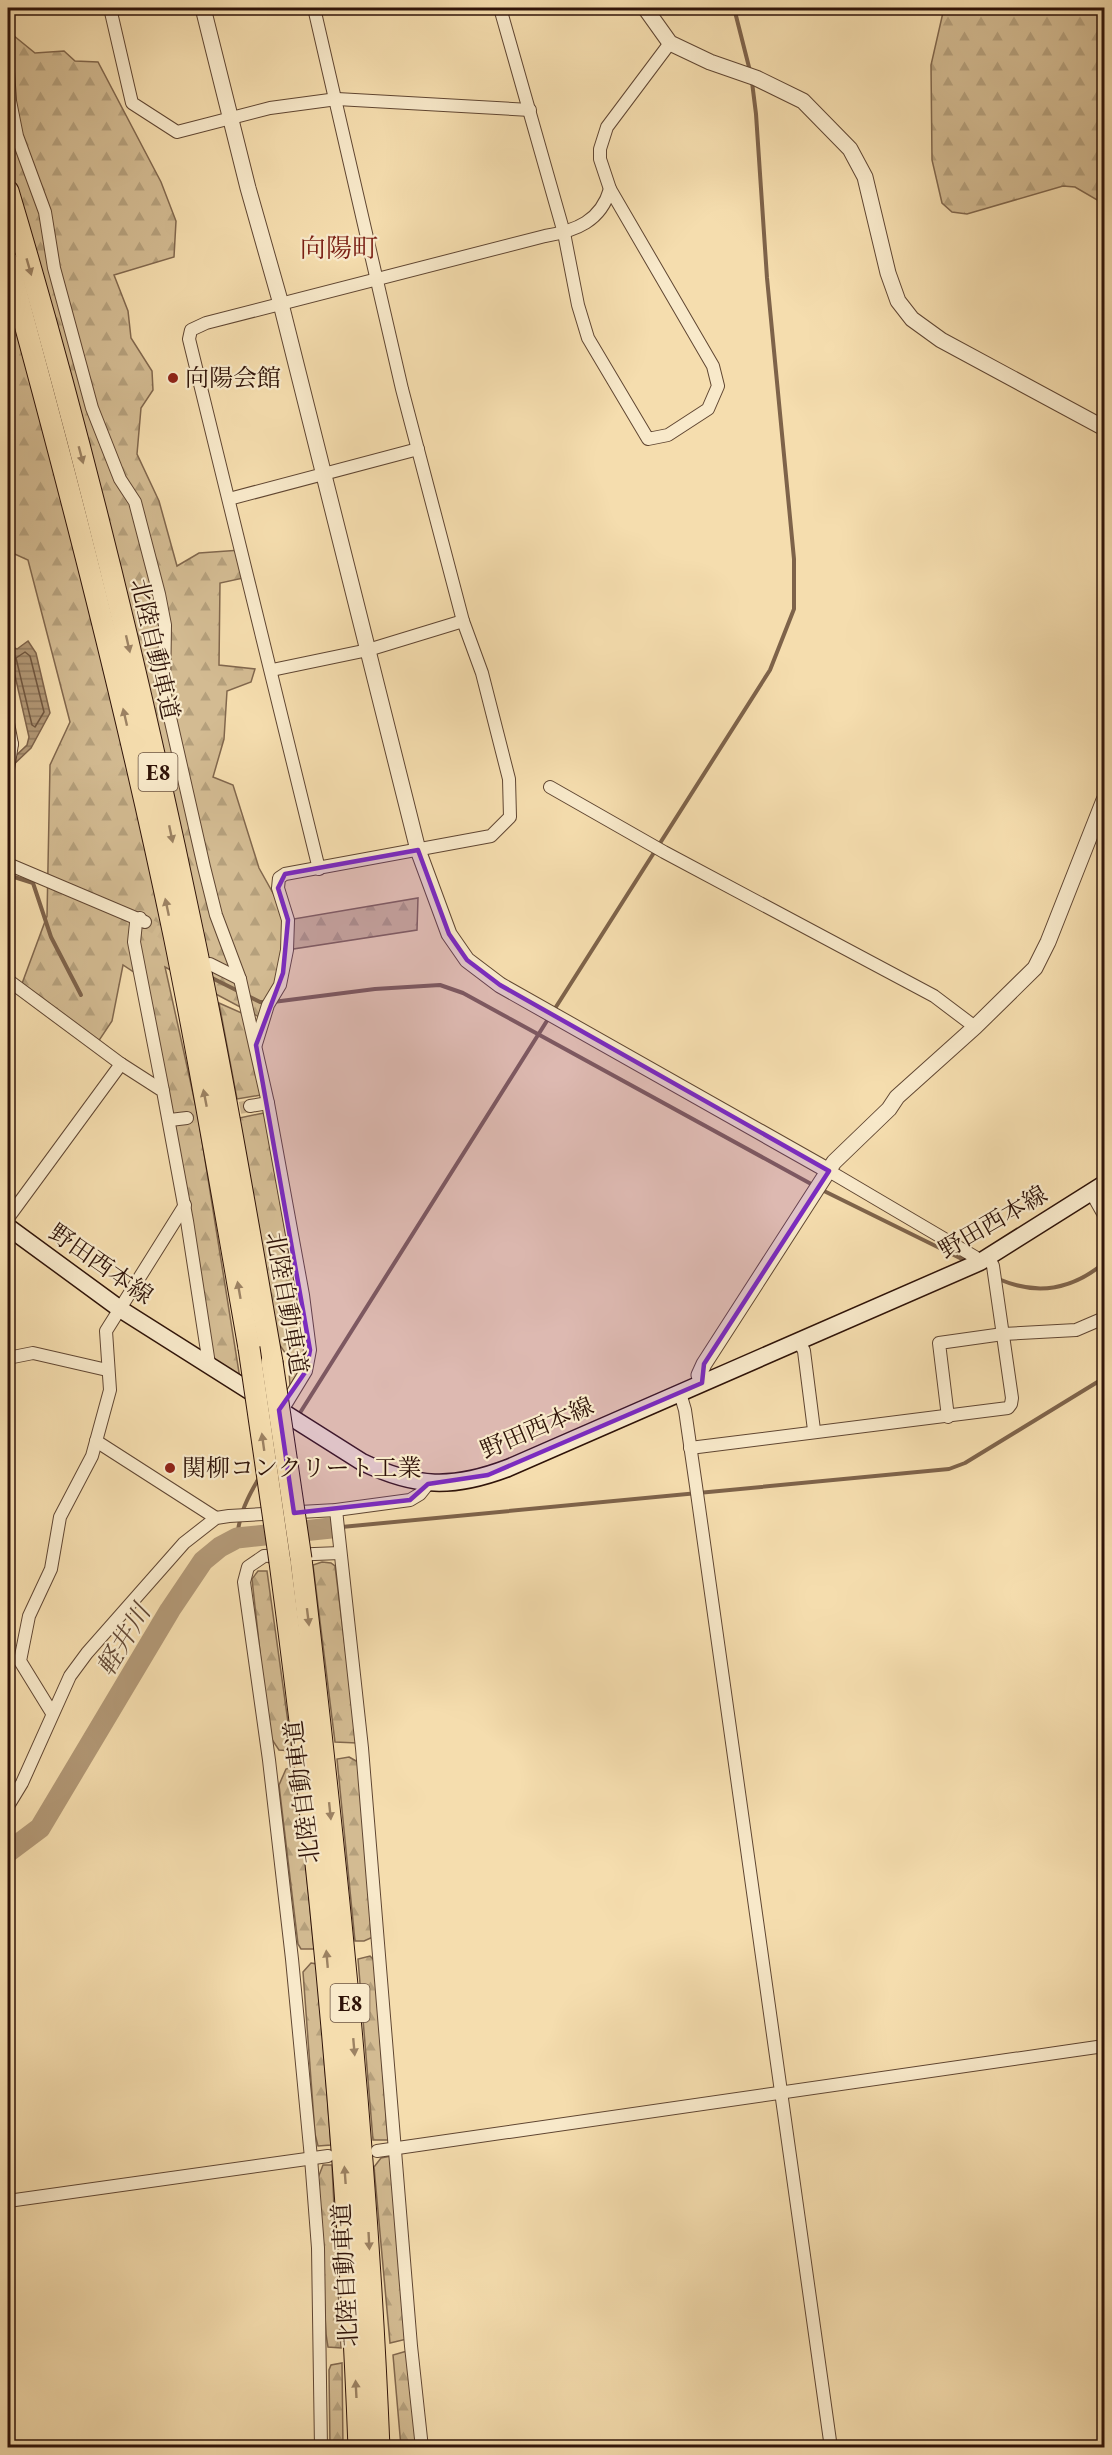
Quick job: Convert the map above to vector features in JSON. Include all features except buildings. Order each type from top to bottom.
[{"type":"highway","name":"北陸自動車道","points":[[8,190],[105,547],[155,759],[231,1127],[272,1362],[304,1744],[324,1934],[347,2201],[359,2448]]},
{"type":"highway","name":"北陸自動車道","points":[[8,262],[88,562],[135,758],[204,1090],[249,1348],[290,1561],[341,1904],[368,2215],[379,2448]]},
{"type":"main road","name":"野田西本線","points":[[8,1227],[120,1309],[281,1412],[377,1469],[399,1478],[428,1484],[459,1482],[488,1475],[984,1260],[1098,1188]]},
{"type":"street","points":[[110,8],[132,103],[177,132],[205,127],[270,108],[337,99],[530,110]]},
{"type":"street","points":[[203,8],[230,118],[281,304],[418,850],[449,934],[466,960],[500,985],[993,1266],[1012,1398],[1010,1406],[1004,1409],[948,1417],[814,1430],[690,1448]]},
{"type":"street","points":[[256,1045],[271,1000],[284,973],[288,920],[278,888],[279,878],[285,874],[491,836],[510,817],[509,778],[482,673],[463,621],[418,449],[314,8]]},
{"type":"street","points":[[500,8],[564,233],[578,304],[588,338],[648,439],[668,435],[708,408],[718,386],[713,366],[609,189],[600,159],[600,149],[607,126],[670,43]]},
{"type":"street","points":[[645,8],[670,43],[803,100],[850,149],[865,177],[894,292],[912,319],[941,340],[1104,428]]},
{"type":"street","points":[[8,71],[10,101],[17,136],[45,212],[54,268],[92,408],[120,479],[135,502],[159,594],[165,625],[164,691],[216,915],[241,982],[268,1103],[303,1295],[310,1350],[306,1371],[281,1412]]},
{"type":"street","points":[[319,869],[189,339],[191,330],[206,323],[564,233],[589,220],[605,205],[609,189]]},
{"type":"street","points":[[229,499],[418,449]]},
{"type":"street","points":[[272,670],[368,650],[463,621]]},
{"type":"street","points":[[8,723],[10,744],[8,768]]},
{"type":"street","points":[[550,787],[658,849],[934,996],[975,1027]]},
{"type":"street","points":[[702,1383],[699,1375],[704,1364],[834,1162],[889,1109],[897,1097],[975,1027],[1035,968],[1048,942],[1104,800]]},
{"type":"street","points":[[8,864],[142,920],[136,923],[134,937],[185,1205],[209,1364]]},
{"type":"street","points":[[210,964],[241,982]]},
{"type":"street","points":[[8,980],[121,1064],[164,1091]]},
{"type":"street","points":[[8,1218],[121,1064]]},
{"type":"street","points":[[250,1106],[268,1103]]},
{"type":"street","points":[[170,1120],[187,1118]]},
{"type":"street","points":[[1098,1188],[1104,1215]]},
{"type":"street","points":[[52,1713],[20,1661],[29,1616],[51,1569],[60,1516],[92,1456],[110,1390],[106,1331],[185,1205]]},
{"type":"street","points":[[948,1417],[939,1343],[1003,1334],[1076,1330],[1104,1318]]},
{"type":"street","points":[[799,1341],[804,1351],[814,1430]]},
{"type":"street","points":[[8,1358],[33,1353],[107,1370]]},
{"type":"street","points":[[680,1393],[698,1499],[831,2448]]},
{"type":"street","points":[[96,1441],[216,1518]]},
{"type":"street","points":[[8,1806],[22,1783],[70,1676],[87,1653],[184,1544],[216,1518],[233,1515],[337,1514],[410,1500],[420,1494],[428,1484]]},
{"type":"street","points":[[337,1514],[362,1748],[411,2346],[422,2448]]},
{"type":"street","points":[[321,2448],[319,2259],[311,2158],[269,1760],[244,1582],[248,1567],[264,1556],[340,1553]]},
{"type":"street","points":[[377,2151],[1104,2046]]},
{"type":"street","points":[[8,2201],[328,2156]]},
{"type":"highlighted area","points":[[418,850],[449,934],[467,960],[500,985],[829,1171],[704,1364],[702,1383],[680,1393],[488,1475],[428,1484],[410,1500],[294,1513],[279,1410],[306,1371],[310,1350],[256,1045],[283,973],[288,920],[278,888],[285,874]]},
{"type":"green space","points":[[944,8],[1104,8],[1104,204],[1075,187],[1063,186],[967,214],[952,212],[942,203],[932,160],[931,65]]},
{"type":"green space","points":[[8,31],[35,53],[64,51],[75,61],[98,62],[161,182],[176,221],[174,257],[114,275],[128,311],[131,338],[152,371],[153,390],[141,408],[137,454],[159,501],[177,566],[199,553],[241,550],[248,577],[220,583],[219,665],[255,669],[251,682],[227,691],[224,739],[213,777],[233,785],[259,868],[288,920],[418,898],[417,930],[287,950],[263,1019],[165,967],[198,1116],[241,1385],[209,1364],[141,977],[123,965],[112,1021],[96,1045],[20,989],[47,916],[50,765],[70,722],[28,560],[8,551]]},
{"type":"green space","points":[[219,1003],[244,1014],[261,1095],[237,1099]]},
{"type":"green space","points":[[264,1113],[297,1296],[304,1350],[299,1371],[290,1386],[288,1357],[275,1338],[239,1118]]},
{"type":"green space","points":[[322,1562],[335,1566],[357,1743],[335,1742],[313,1565]]},
{"type":"green space","points":[[258,1571],[267,1571],[292,1751],[279,1750],[269,1735],[252,1579]]},
{"type":"green space","points":[[349,1757],[358,1762],[373,1937],[364,1941],[355,1941],[337,1759]]},
{"type":"green space","points":[[296,1766],[314,1949],[301,1949],[298,1944],[279,1785],[286,1769]]},
{"type":"green space","points":[[370,1956],[374,1960],[388,2140],[373,2140],[358,1959]]},
{"type":"green space","points":[[311,1963],[317,1964],[331,2145],[318,2146],[315,2134],[303,1972]]},
{"type":"green space","points":[[391,2156],[407,2339],[390,2343],[374,2167],[381,2158]]},
{"type":"green space","points":[[323,2165],[332,2165],[341,2348],[328,2347],[326,2334],[318,2178]]},
{"type":"green space","points":[[407,2351],[418,2447],[401,2447],[393,2355]]},
{"type":"green space","points":[[342,2363],[343,2447],[330,2447],[329,2370],[331,2365]]},
{"type":"water","points":[[28,641],[36,653],[50,713],[31,748],[8,770],[8,763],[27,745],[29,737],[8,645],[17,649]]},
{"type":"waterway","points":[[734,8],[750,71]]},
{"type":"waterway","points":[[554,1010],[770,670],[794,609],[794,559],[767,278],[752,82]]},
{"type":"waterway","points":[[8,875],[33,883],[51,937],[81,995]]},
{"type":"waterway","points":[[210,977],[238,991]]},
{"type":"waterway","points":[[273,1002],[375,989],[440,985],[463,993],[813,1185]]},
{"type":"waterway","points":[[248,996],[260,1002],[266,1002]]},
{"type":"waterway","points":[[298,1416],[550,1016]]},
{"type":"waterway","points":[[820,1189],[966,1261]]},
{"type":"waterway","points":[[1001,1280],[1029,1288],[1056,1287],[1081,1278],[1104,1263]]},
{"type":"waterway","points":[[331,1528],[949,1469],[965,1463],[1104,1378]]},
{"type":"waterway","points":[[237,1538],[244,1507],[259,1478]]},
{"type":"waterway","name":"軽井川","points":[[8,1852],[40,1828],[170,1610],[203,1561],[220,1547],[237,1538],[331,1528]]},
{"type":"tunnel","points":[[145,922],[177,942]]},
{"type":"tunnel","points":[[187,1118],[250,1106]]},
{"type":"place","name":"向陽会館","points":[[173,378]]},
{"type":"place","name":"関柳コンクリート工業","points":[[170,1468]]},
{"type":"district","name":"向陽町","points":[[339,248]]}]
